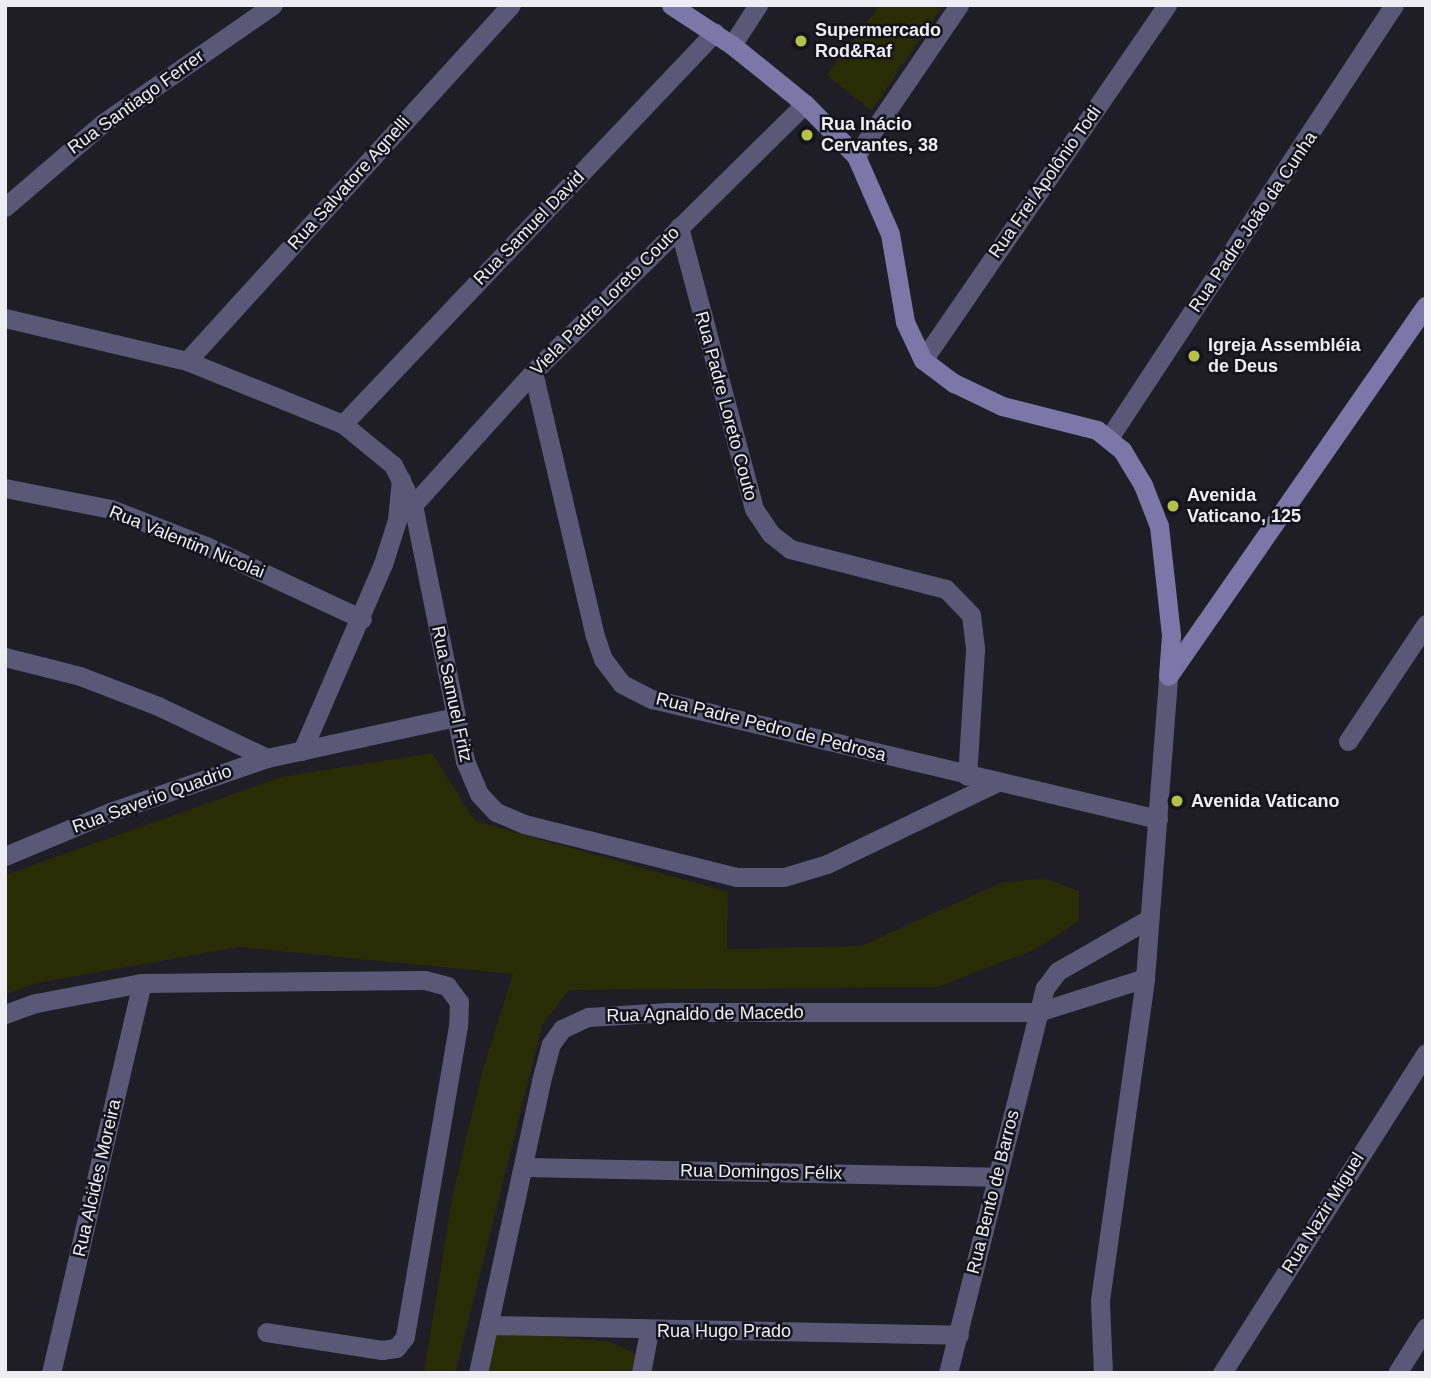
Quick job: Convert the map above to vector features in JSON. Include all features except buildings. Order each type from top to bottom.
[{"type":"main road","points":[[671,5],[715,32],[805,104],[856,156],[890,234],[905,322],[923,360],[954,383],[1002,406],[1097,430],[1110,438],[1143,485],[1159,526],[1171,635],[1168,676]]},
{"type":"main road","points":[[1168,676],[1426,305]]},
{"type":"street","name":"Rua Santiago Ferrer","points":[[5,207],[103,123],[273,5]]},
{"type":"street","name":"Rua Salvatore Agnelli","points":[[187,361],[511,5]]},
{"type":"street","points":[[732,45],[758,5]]},
{"type":"street","points":[[856,156],[959,5]]},
{"type":"street","name":"Rua Frei Apolônio Todi","points":[[923,360],[1167,5]]},
{"type":"street","name":"Rua Padre João da Cunha","points":[[1110,438],[1394,5]]},
{"type":"street","name":"Rua Samuel David","points":[[343,424],[715,32]]},
{"type":"street","name":"Viela Padre Loreto Couto","points":[[413,505],[533,372],[805,104]]},
{"type":"street","name":"Rua Padre Loreto Couto","points":[[679,227],[751,498],[771,534],[790,549],[946,589],[971,615],[975,650],[967,776]]},
{"type":"street","name":"Rua Samuel Fritz","points":[[5,318],[187,361],[343,424],[393,465],[413,505],[465,761],[479,794],[496,812],[524,824],[736,877],[784,877],[827,864],[995,783]]},
{"type":"street","name":"Rua Padre Pedro de Pedrosa","points":[[533,372],[594,633],[603,659],[622,684],[652,699],[995,783],[1158,819]]},
{"type":"street","points":[[302,751],[362,619],[397,520],[401,479]]},
{"type":"street","name":"Rua Valentim Nicolai","points":[[5,488],[111,509],[206,547],[362,619]]},
{"type":"street","points":[[1348,741],[1426,624]]},
{"type":"street","points":[[5,657],[80,676],[132,696],[267,758]]},
{"type":"street","points":[[1103,1373],[1100,1300],[1145,978],[1147,920],[1158,819],[1168,676]]},
{"type":"street","name":"Rua Saverio Quadrio","points":[[5,856],[110,811],[267,758],[455,718]]},
{"type":"street","name":"Rua Bento de Barros","points":[[948,1373],[1045,988],[1058,971],[1147,920]]},
{"type":"street","points":[[1038,1012],[1145,978]]},
{"type":"street","points":[[5,1014],[36,1003],[142,983],[425,980],[447,986],[459,1002],[405,1337],[396,1348],[382,1350],[266,1332]]},
{"type":"street","name":"Rua Alcides Moreira","points":[[51,1373],[142,983]]},
{"type":"street","name":"Rua Agnaldo de Macedo","points":[[478,1373],[551,1044],[562,1029],[588,1017],[706,1012],[1038,1012]]},
{"type":"street","name":"Rua Nazir Miguel","points":[[1222,1373],[1426,1053]]},
{"type":"street","name":"Rua Domingos Félix","points":[[525,1167],[996,1177]]},
{"type":"street","name":"Rua Hugo Prado","points":[[490,1325],[649,1331],[959,1335]]},
{"type":"street","points":[[1397,1373],[1426,1327]]},
{"type":"street","points":[[641,1373],[649,1331]]},
{"type":"green space","points":[[880,5],[943,5],[871,111],[827,75]]},
{"type":"green space","points":[[432,753],[475,821],[728,892],[727,949],[861,946],[1003,882],[1046,879],[1079,891],[1079,921],[1036,949],[937,987],[569,990],[542,1025],[455,1373],[424,1373],[453,1194],[482,1072],[513,974],[239,947],[37,983],[5,995],[5,875],[281,777]]},
{"type":"green space","points":[[494,1331],[611,1342],[637,1355],[632,1373],[483,1373]]},
{"type":"place","name":"Supermercado Rod&Raf","points":[[801,41]]},
{"type":"place","name":"Rua Inácio Cervantes, 38","points":[[807,135]]},
{"type":"place","name":"Igreja Assembléia de Deus","points":[[1194,356]]},
{"type":"place","name":"Avenida Vaticano, 125","points":[[1173,506]]},
{"type":"place","name":"Avenida Vaticano","points":[[1177,801]]}]
